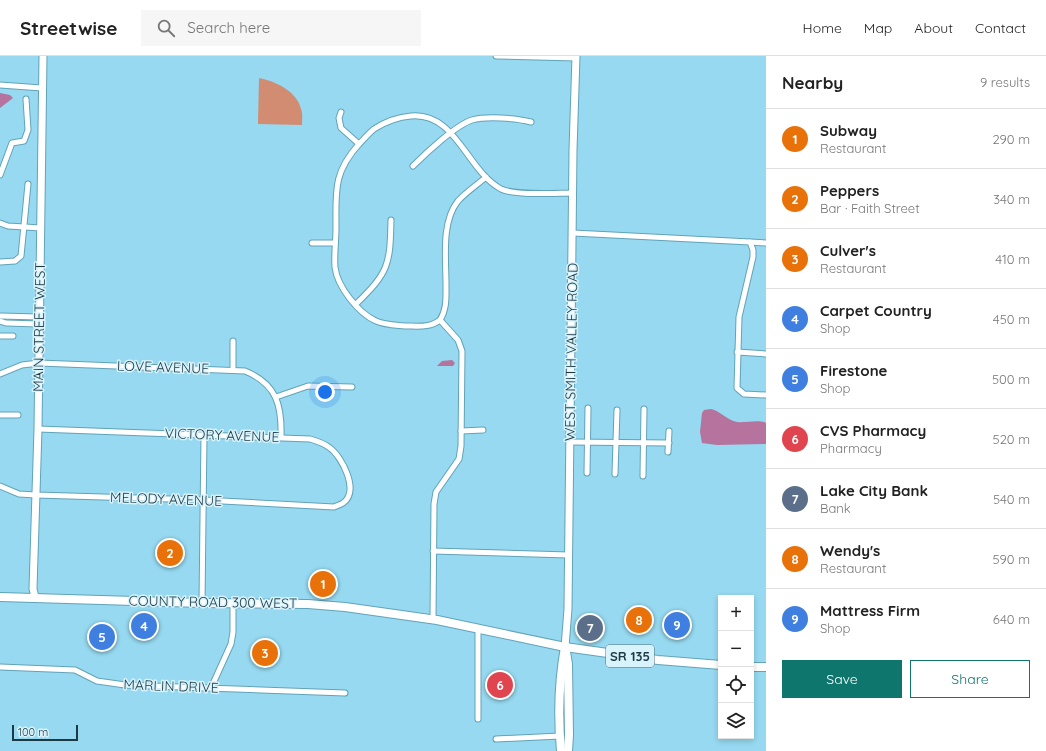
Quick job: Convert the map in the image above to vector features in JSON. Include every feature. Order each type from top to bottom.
[{"type":"main road","name":"MAIN STREET WEST","points":[[35,598],[33,589],[38,429],[43,56]]},
{"type":"main road","name":"WEST SMITH VALLEY ROAD","points":[[561,751],[562,665],[568,608],[576,57]]},
{"type":"main road","name":"COUNTY ROAD 300 WEST","points":[[0,597],[202,603],[315,604],[377,610],[433,619],[565,647]]},
{"type":"main road","name":"WEST SMITH VALLEY ROAD","points":[[565,647],[568,664],[568,751]]},
{"type":"main road","name":"SR 135","points":[[565,647],[658,660],[718,665]]},
{"type":"main road","points":[[754,666],[766,667]]},
{"type":"street","points":[[496,56],[576,57]]},
{"type":"street","points":[[0,85],[42,88]]},
{"type":"street","points":[[0,175],[12,143],[24,141],[27,135],[26,99]]},
{"type":"street","points":[[341,112],[339,118],[341,128],[359,144]]},
{"type":"street","points":[[486,177],[458,201],[451,216],[448,226],[446,250],[445,309],[440,320],[429,326],[386,324],[371,318],[345,292],[338,279],[335,267],[338,176],[346,159],[359,144],[373,130],[393,120],[408,116],[420,116],[434,119],[450,133],[486,177],[499,188],[510,192],[573,193]]},
{"type":"street","points":[[413,166],[450,133],[464,124],[478,119],[519,120],[531,122]]},
{"type":"street","points":[[0,262],[15,261],[20,258],[22,251],[28,184]]},
{"type":"street","points":[[356,304],[384,273],[388,264],[391,220]]},
{"type":"street","points":[[0,223],[41,228]]},
{"type":"street","points":[[573,233],[766,243]]},
{"type":"street","points":[[750,242],[753,250],[753,257],[739,317],[737,388],[744,394],[766,395]]},
{"type":"street","points":[[312,243],[335,243]]},
{"type":"street","points":[[0,316],[39,320]]},
{"type":"street","points":[[0,321],[6,323],[39,320]]},
{"type":"street","points":[[433,619],[434,504],[436,492],[459,459],[461,430],[462,351],[458,340],[440,320]]},
{"type":"street","points":[[0,336],[13,336]]},
{"type":"street","points":[[232,370],[233,341]]},
{"type":"street","points":[[737,352],[766,354]]},
{"type":"street","name":"LOVE AVENUE","points":[[0,374],[22,365],[39,363],[245,371],[257,376],[266,384],[276,397],[281,417],[281,437]]},
{"type":"street","points":[[276,397],[308,386],[352,387]]},
{"type":"street","points":[[587,473],[588,408]]},
{"type":"street","points":[[643,476],[644,409]]},
{"type":"street","points":[[615,474],[617,410]]},
{"type":"street","points":[[0,414],[18,415]]},
{"type":"street","name":"VICTORY AVENUE","points":[[38,429],[281,437],[316,440],[328,446],[339,456],[347,474],[348,491],[343,503],[334,507]]},
{"type":"street","points":[[461,430],[483,430]]},
{"type":"street","points":[[668,452],[669,431]]},
{"type":"street","points":[[202,603],[204,434]]},
{"type":"street","points":[[570,442],[668,443]]},
{"type":"street","name":"MELODY AVENUE","points":[[0,486],[19,494],[203,500],[334,507]]},
{"type":"street","points":[[433,551],[569,555]]},
{"type":"street","points":[[211,688],[231,644],[233,632],[233,603]]},
{"type":"street","points":[[478,628],[478,719]]},
{"type":"street","name":"MARLIN DRIVE","points":[[0,667],[75,670],[96,681],[125,685],[345,693]]},
{"type":"street","points":[[496,739],[560,736]]},
{"type":"shaded area","points":[[259,78],[278,84],[295,97],[302,111],[302,125],[258,124]]},
{"type":"shaded area","points":[[0,93],[10,95],[13,98],[0,108]]},
{"type":"shaded area","points":[[452,360],[455,363],[453,366],[437,366],[442,361]]},
{"type":"shaded area","points":[[711,409],[737,422],[760,421],[766,423],[766,444],[717,445],[702,443],[700,432],[702,413],[704,410]]},
{"type":"place","name":"Peppers","points":[[170,553]]},
{"type":"place","name":"Subway","points":[[323,584]]},
{"type":"place","name":"Wendy's","points":[[639,620]]},
{"type":"place","name":"Mattress Firm","points":[[677,625]]},
{"type":"place","name":"Carpet Country","points":[[144,626]]},
{"type":"place","name":"Lake City Bank","points":[[590,628]]},
{"type":"place","name":"Firestone","points":[[102,637]]},
{"type":"place","name":"Culver's","points":[[265,653]]},
{"type":"place","name":"CVS Pharmacy","points":[[500,685]]}]
